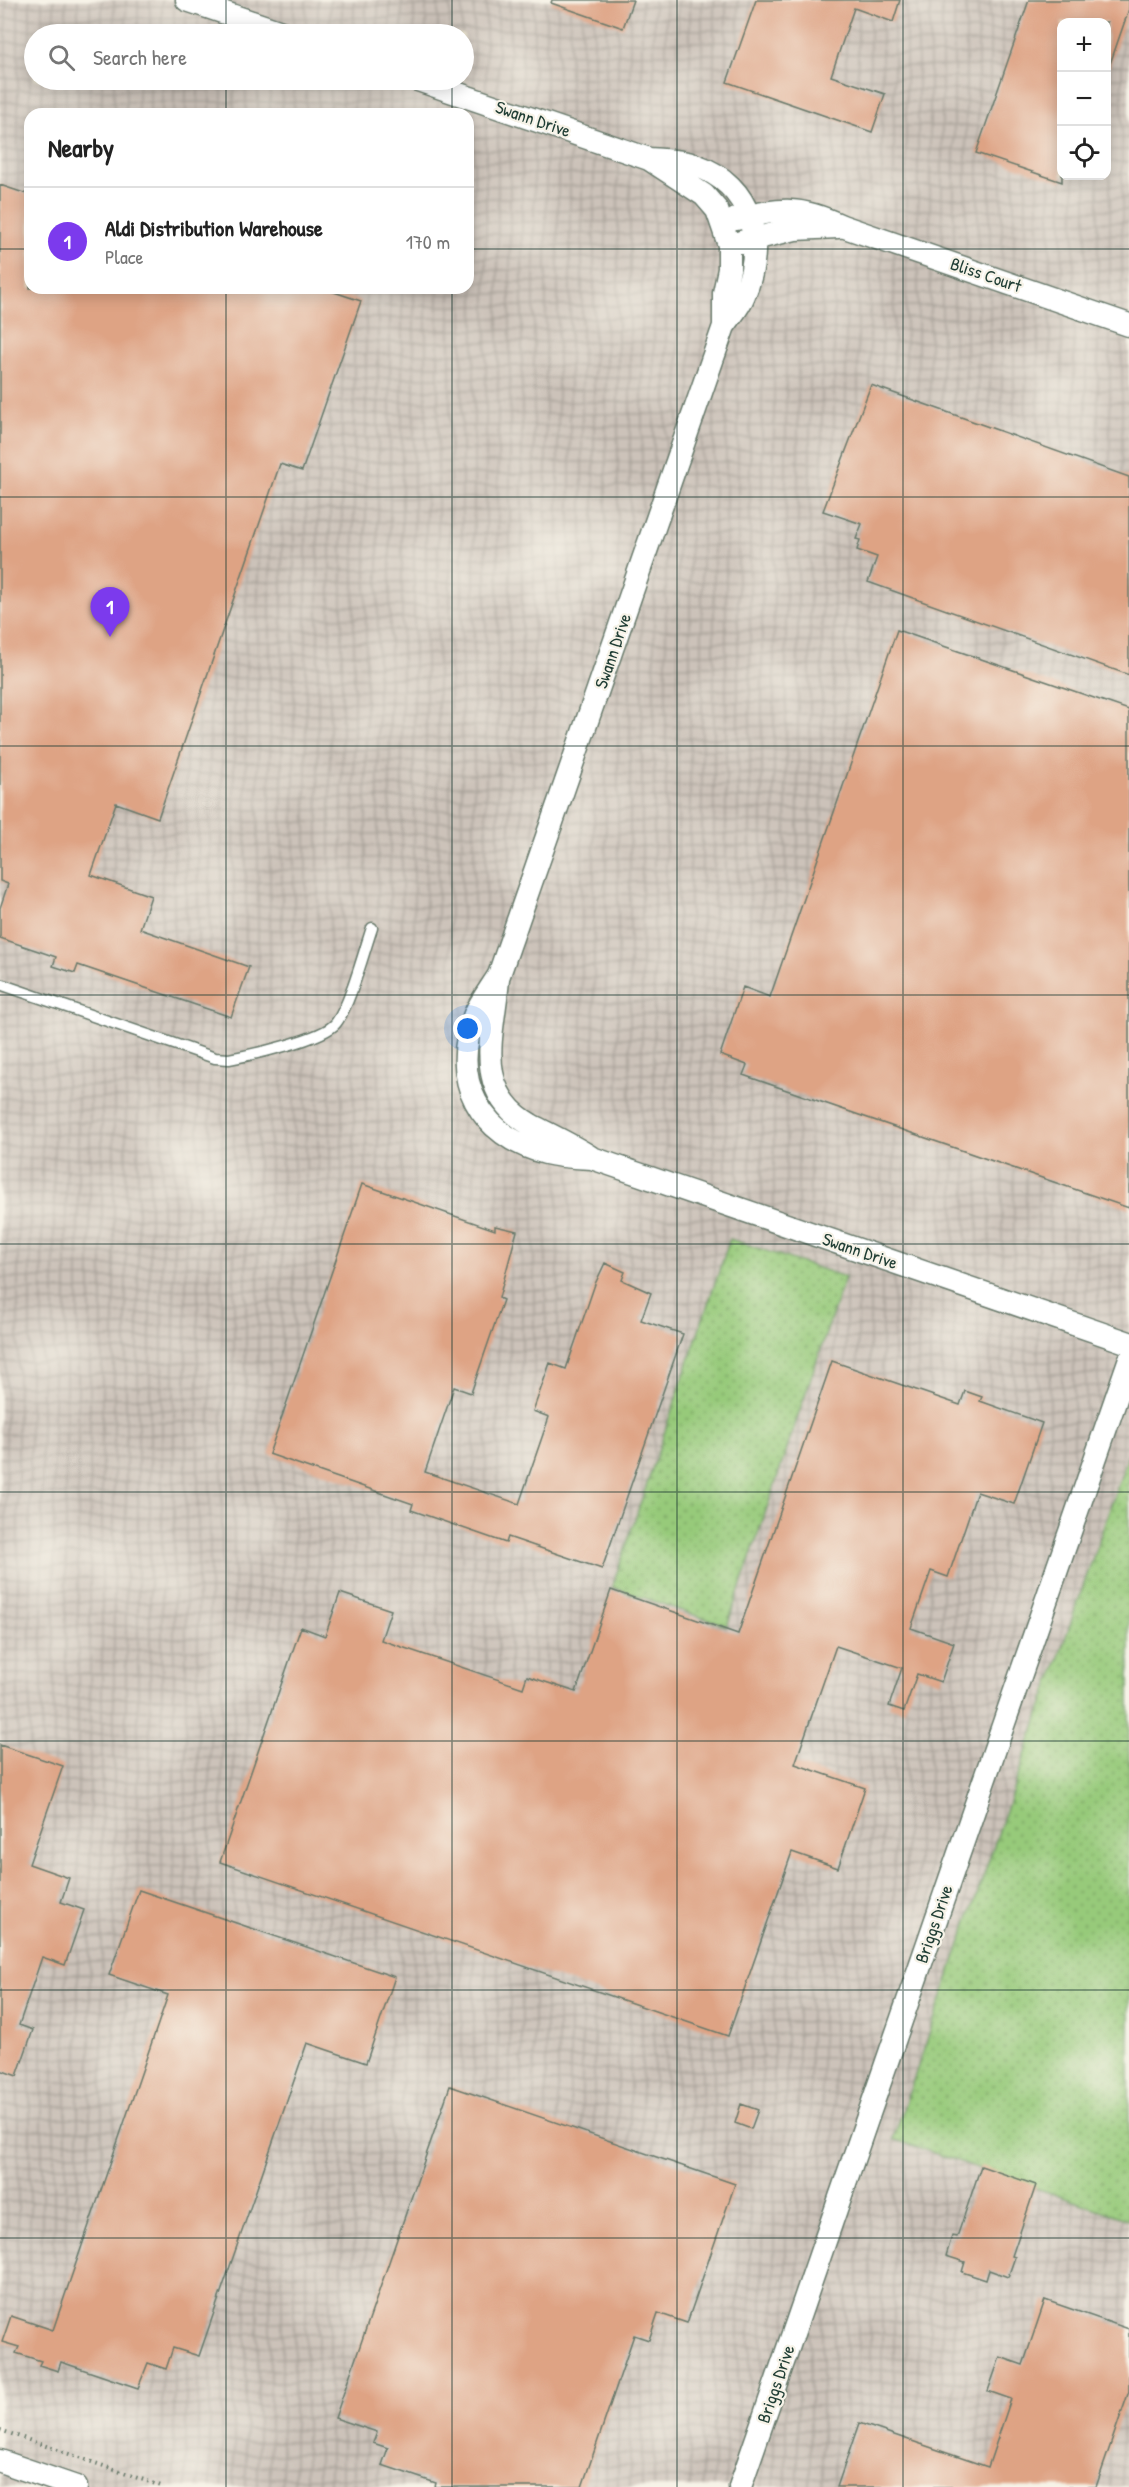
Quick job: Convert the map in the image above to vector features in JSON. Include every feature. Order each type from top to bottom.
[{"type":"street","points":[[187,0],[258,24]]},
{"type":"street","name":"Swann Drive","points":[[447,90],[649,159],[704,195],[717,210],[729,245],[729,269],[724,293],[724,326]]},
{"type":"street","name":"Swann Drive","points":[[649,159],[681,161],[705,170],[733,190],[750,216],[754,239],[751,276],[744,297],[724,326],[499,975],[476,1012],[467,1043],[466,1075],[473,1098],[486,1119],[518,1143],[546,1153],[592,1158],[1129,1343]]},
{"type":"street","name":"Bliss Court","points":[[723,222],[783,211],[817,214],[842,226],[1129,325]]},
{"type":"street","name":"Bliss Court","points":[[729,245],[795,229],[842,226]]},
{"type":"street","name":"Briggs Drive","points":[[740,2487],[1129,1361]]},
{"type":"street","points":[[0,2461],[76,2487]]},
{"type":"lane","points":[[0,984],[215,1058],[229,1059],[314,1036],[331,1028],[345,1005],[372,928]]},
{"type":"path","points":[[0,2430],[164,2487]]},
{"type":"shaded area","points":[[0,0],[1129,0],[1129,2487],[0,2487]]},
{"type":"green space","points":[[730,1239],[845,1277],[727,1626],[612,1587]]},
{"type":"green space","points":[[1129,1453],[1129,2220],[893,2139]]},
{"type":"building","points":[[552,0],[633,0],[623,28],[551,3]]},
{"type":"building","points":[[756,0],[900,0],[893,22],[854,8],[831,76],[885,94],[872,132],[727,82]]},
{"type":"building","points":[[1029,0],[1129,0],[1129,9],[1111,61],[1111,18],[1057,18],[1057,180],[1062,180],[1062,182],[976,153]]},
{"type":"building","points":[[0,185],[24,193],[24,294],[340,294],[361,301],[302,471],[280,464],[158,818],[116,803],[91,875],[151,896],[140,929],[249,967],[231,1017],[78,965],[75,973],[53,966],[56,957],[0,938],[0,908],[8,884],[0,881]]},
{"type":"building","points":[[871,385],[1129,477],[1129,675],[868,582],[877,557],[857,550],[860,540],[856,539],[862,524],[823,511]]},
{"type":"building","points":[[897,630],[1129,710],[1129,1208],[743,1075],[747,1065],[720,1055],[743,987],[770,997]]},
{"type":"building","points":[[362,1184],[495,1230],[495,1226],[517,1231],[499,1298],[503,1300],[471,1393],[454,1387],[425,1472],[519,1504],[549,1417],[533,1411],[550,1363],[566,1369],[595,1284],[605,1263],[625,1272],[622,1280],[651,1293],[641,1320],[683,1334],[602,1569],[508,1537],[506,1543],[411,1510],[413,1504],[269,1454]]},
{"type":"building","points":[[832,1361],[960,1405],[965,1391],[982,1397],[980,1401],[1042,1423],[1014,1504],[977,1492],[948,1577],[931,1571],[911,1628],[954,1643],[941,1682],[917,1674],[904,1711],[889,1706],[902,1668],[836,1646],[795,1764],[865,1788],[838,1868],[792,1852],[728,2036],[220,1862],[301,1627],[325,1636],[340,1593],[391,1610],[381,1640],[523,1688],[527,1676],[576,1692],[611,1590],[738,1634]]},
{"type":"building","points":[[0,1745],[63,1766],[29,1864],[69,1878],[61,1902],[84,1910],[65,1965],[42,1957],[19,2025],[33,2030],[17,2076],[0,2070]]},
{"type":"building","points":[[139,1890],[395,1977],[366,2063],[307,2043],[199,2356],[173,2348],[166,2369],[148,2363],[138,2388],[61,2362],[58,2371],[39,2365],[41,2361],[16,2353],[19,2347],[2,2342],[11,2316],[53,2330],[168,1995],[109,1975]]},
{"type":"building","points":[[450,2086],[735,2184],[687,2323],[658,2313],[649,2340],[634,2335],[582,2487],[435,2487],[436,2483],[382,2465],[388,2448],[373,2443],[377,2432],[335,2418]]},
{"type":"building","points":[[741,2104],[758,2110],[751,2129],[735,2123]]},
{"type":"building","points":[[981,2166],[1036,2185],[1012,2256],[1015,2257],[1008,2277],[989,2270],[986,2280],[962,2272],[965,2262],[946,2256],[952,2236],[957,2237]]},
{"type":"building","points":[[1045,2300],[1129,2329],[1129,2391],[1096,2487],[837,2487],[859,2423],[988,2467],[1011,2399],[988,2391],[1000,2357],[1023,2365]]},
{"type":"place","name":"Aldi Distribution Warehouse","points":[[110,637]]}]
